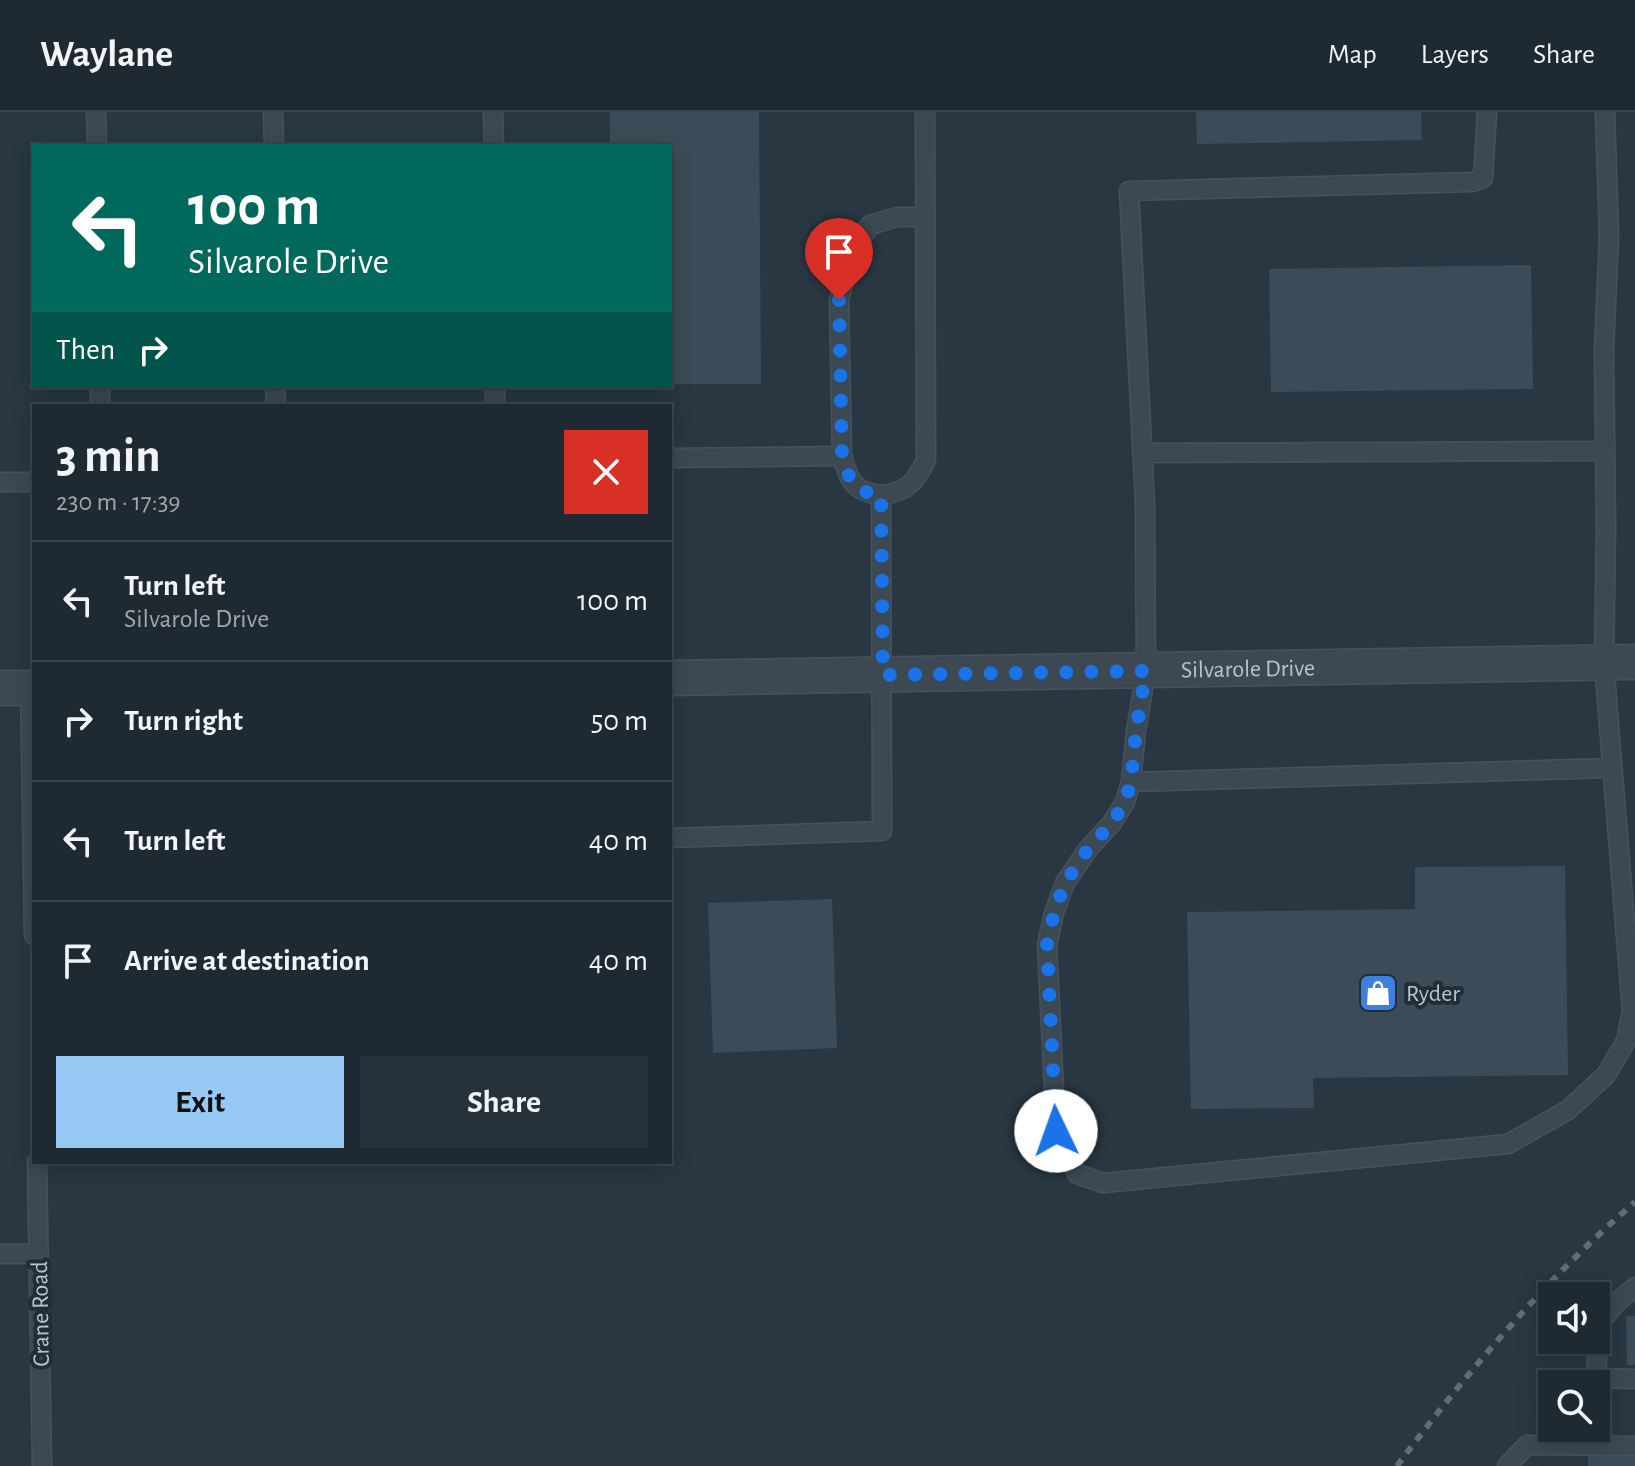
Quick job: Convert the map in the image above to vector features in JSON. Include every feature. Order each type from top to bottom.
[{"type":"street","name":"Silvarole Drive","points":[[672,678],[1619,662]]},
{"type":"lane","points":[[96,112],[97,144]]},
{"type":"lane","points":[[273,112],[274,144]]},
{"type":"lane","points":[[493,112],[494,144]]},
{"type":"lane","points":[[925,112],[926,460],[916,482],[900,493],[864,493],[849,479],[842,456],[839,300],[851,253],[870,225],[897,217],[925,217]]},
{"type":"lane","points":[[1487,112],[1483,178],[1473,182],[1129,191],[1142,453],[1146,671],[1131,782],[1125,802],[1065,883],[1047,945],[1056,1131],[1077,1174],[1103,1183],[1508,1144],[1568,1110],[1606,1075],[1626,1041],[1632,1011],[1612,768],[1619,662],[1605,451],[1604,351],[1609,236],[1605,112]]},
{"type":"lane","points":[[1142,453],[1605,451]]},
{"type":"lane","points":[[672,458],[842,456]]},
{"type":"lane","points":[[0,482],[32,482]]},
{"type":"lane","points":[[672,838],[882,831],[881,495]]},
{"type":"lane","points":[[21,688],[32,897]]},
{"type":"lane","points":[[1131,782],[1612,768]]},
{"type":"lane","name":"Crane Road","points":[[37,1164],[42,1466]]},
{"type":"lane","points":[[0,1254],[39,1254]]},
{"type":"lane","points":[[1596,1370],[1598,1325],[1616,1303],[1635,1287]]},
{"type":"lane","points":[[1610,1381],[1635,1379]]},
{"type":"lane","points":[[1610,1441],[1635,1446]]},
{"type":"lane","points":[[1507,1466],[1527,1445],[1552,1442]]},
{"type":"building","points":[[610,112],[759,112],[761,384],[672,384],[672,144],[610,144]]},
{"type":"building","points":[[1196,112],[1421,112],[1422,140],[1197,144]]},
{"type":"building","points":[[1531,265],[1533,389],[1271,392],[1269,269]]},
{"type":"building","name":"Ryder","points":[[1565,866],[1568,1075],[1313,1078],[1314,1108],[1191,1109],[1187,912],[1415,909],[1415,867]]},
{"type":"building","points":[[832,899],[837,1048],[713,1053],[708,903]]},
{"type":"building","points":[[1626,1316],[1635,1316],[1635,1365],[1627,1365]]},
{"type":"building","points":[[1635,1455],[1635,1466],[1588,1466],[1588,1456]]},
{"type":"railway","points":[[1397,1466],[1509,1328],[1570,1263],[1635,1202]]},
{"type":"place","name":"Ryder","points":[[1378,993]]},
{"type":"route","points":[[839,300],[842,456],[849,479],[864,493],[881,495],[883,675],[1146,671],[1131,782],[1125,802],[1065,883],[1047,945],[1056,1131]]}]
